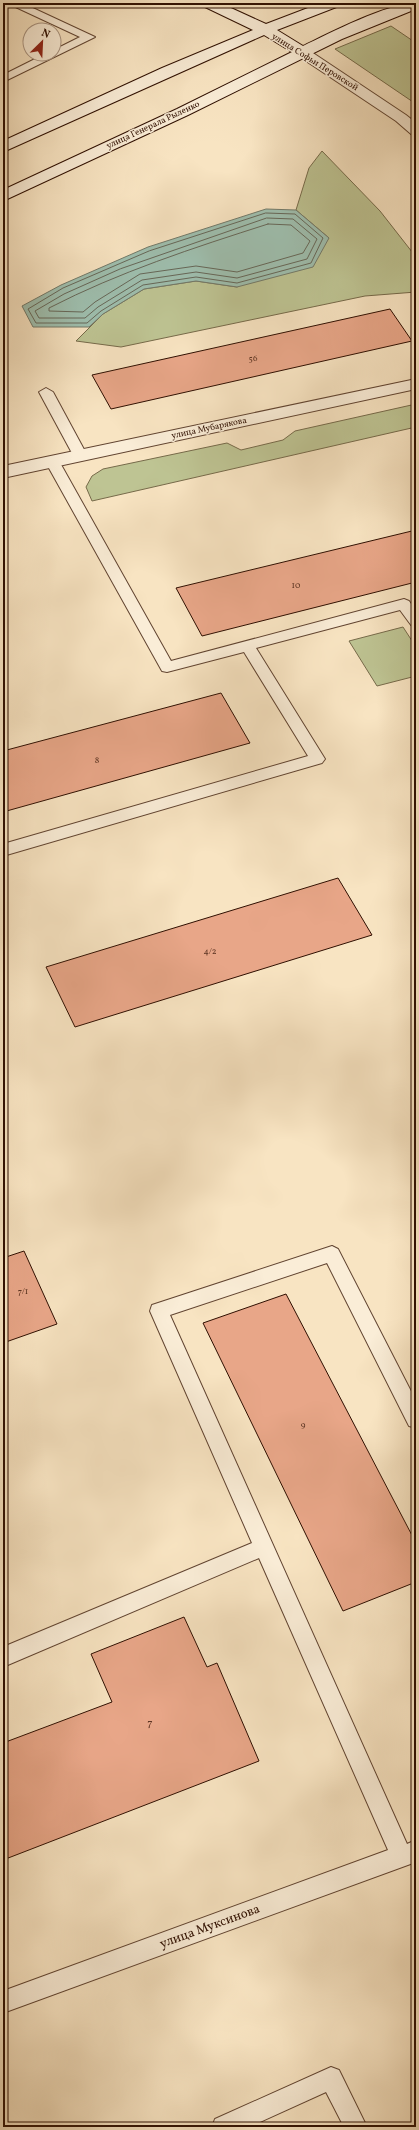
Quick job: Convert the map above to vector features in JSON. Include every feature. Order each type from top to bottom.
[{"type":"main road","name":"улица Софьи Перовской","points":[[208,3],[264,30],[302,52],[401,118],[416,131]]},
{"type":"main road","points":[[3,147],[159,74],[264,30],[334,3]]},
{"type":"main road","name":"улица Генерала Рыленко","points":[[3,196],[175,116],[302,52],[391,12],[416,4]]},
{"type":"main road","name":"улица Мубарякова","points":[[3,472],[416,384]]},
{"type":"lane","points":[[13,3],[55,22]]},
{"type":"lane","points":[[62,25],[88,37],[62,50]]},
{"type":"lane","points":[[3,80],[38,62]]},
{"type":"lane","points":[[46,392],[80,455]]},
{"type":"lane","points":[[52,461],[167,666],[404,604],[416,622]]},
{"type":"lane","points":[[3,850],[317,759],[247,645]]},
{"type":"lane","points":[[409,1854],[264,1547],[159,1311],[332,1254],[416,1420]]},
{"type":"lane","points":[[3,1657],[264,1547]]},
{"type":"lane","name":"улица Муксинова","points":[[3,2002],[409,1854]]},
{"type":"lane","points":[[223,2127],[331,2078],[356,2127]]},
{"type":"green space","points":[[391,26],[416,43],[416,104],[335,49]]},
{"type":"green space","points":[[322,151],[380,211],[416,257],[416,292],[365,296],[121,347],[76,341],[103,314],[144,289],[196,281],[237,287],[329,238],[296,210],[309,168]]},
{"type":"green space","points":[[416,404],[416,427],[92,501],[86,487],[92,476],[103,469],[227,443],[241,450],[283,440],[295,431]]},
{"type":"green space","points":[[403,627],[416,647],[416,676],[377,686],[349,641]]},
{"type":"water","points":[[266,209],[296,210],[329,238],[313,267],[237,287],[196,281],[144,289],[103,314],[89,327],[33,327],[22,306],[61,285],[148,247]]},
{"type":"building","points":[[390,309],[412,341],[111,409],[92,375]]},
{"type":"building","points":[[416,530],[416,582],[202,636],[176,588]]},
{"type":"building","points":[[221,693],[250,743],[3,812],[3,751]]},
{"type":"building","points":[[338,878],[372,935],[75,1027],[46,967]]},
{"type":"building","points":[[24,1251],[57,1324],[3,1343],[3,1258]]},
{"type":"building","points":[[286,1294],[416,1543],[416,1582],[343,1611],[203,1323]]},
{"type":"building","points":[[184,1617],[207,1667],[217,1663],[259,1761],[3,1860],[3,1743],[112,1702],[91,1654]]}]
